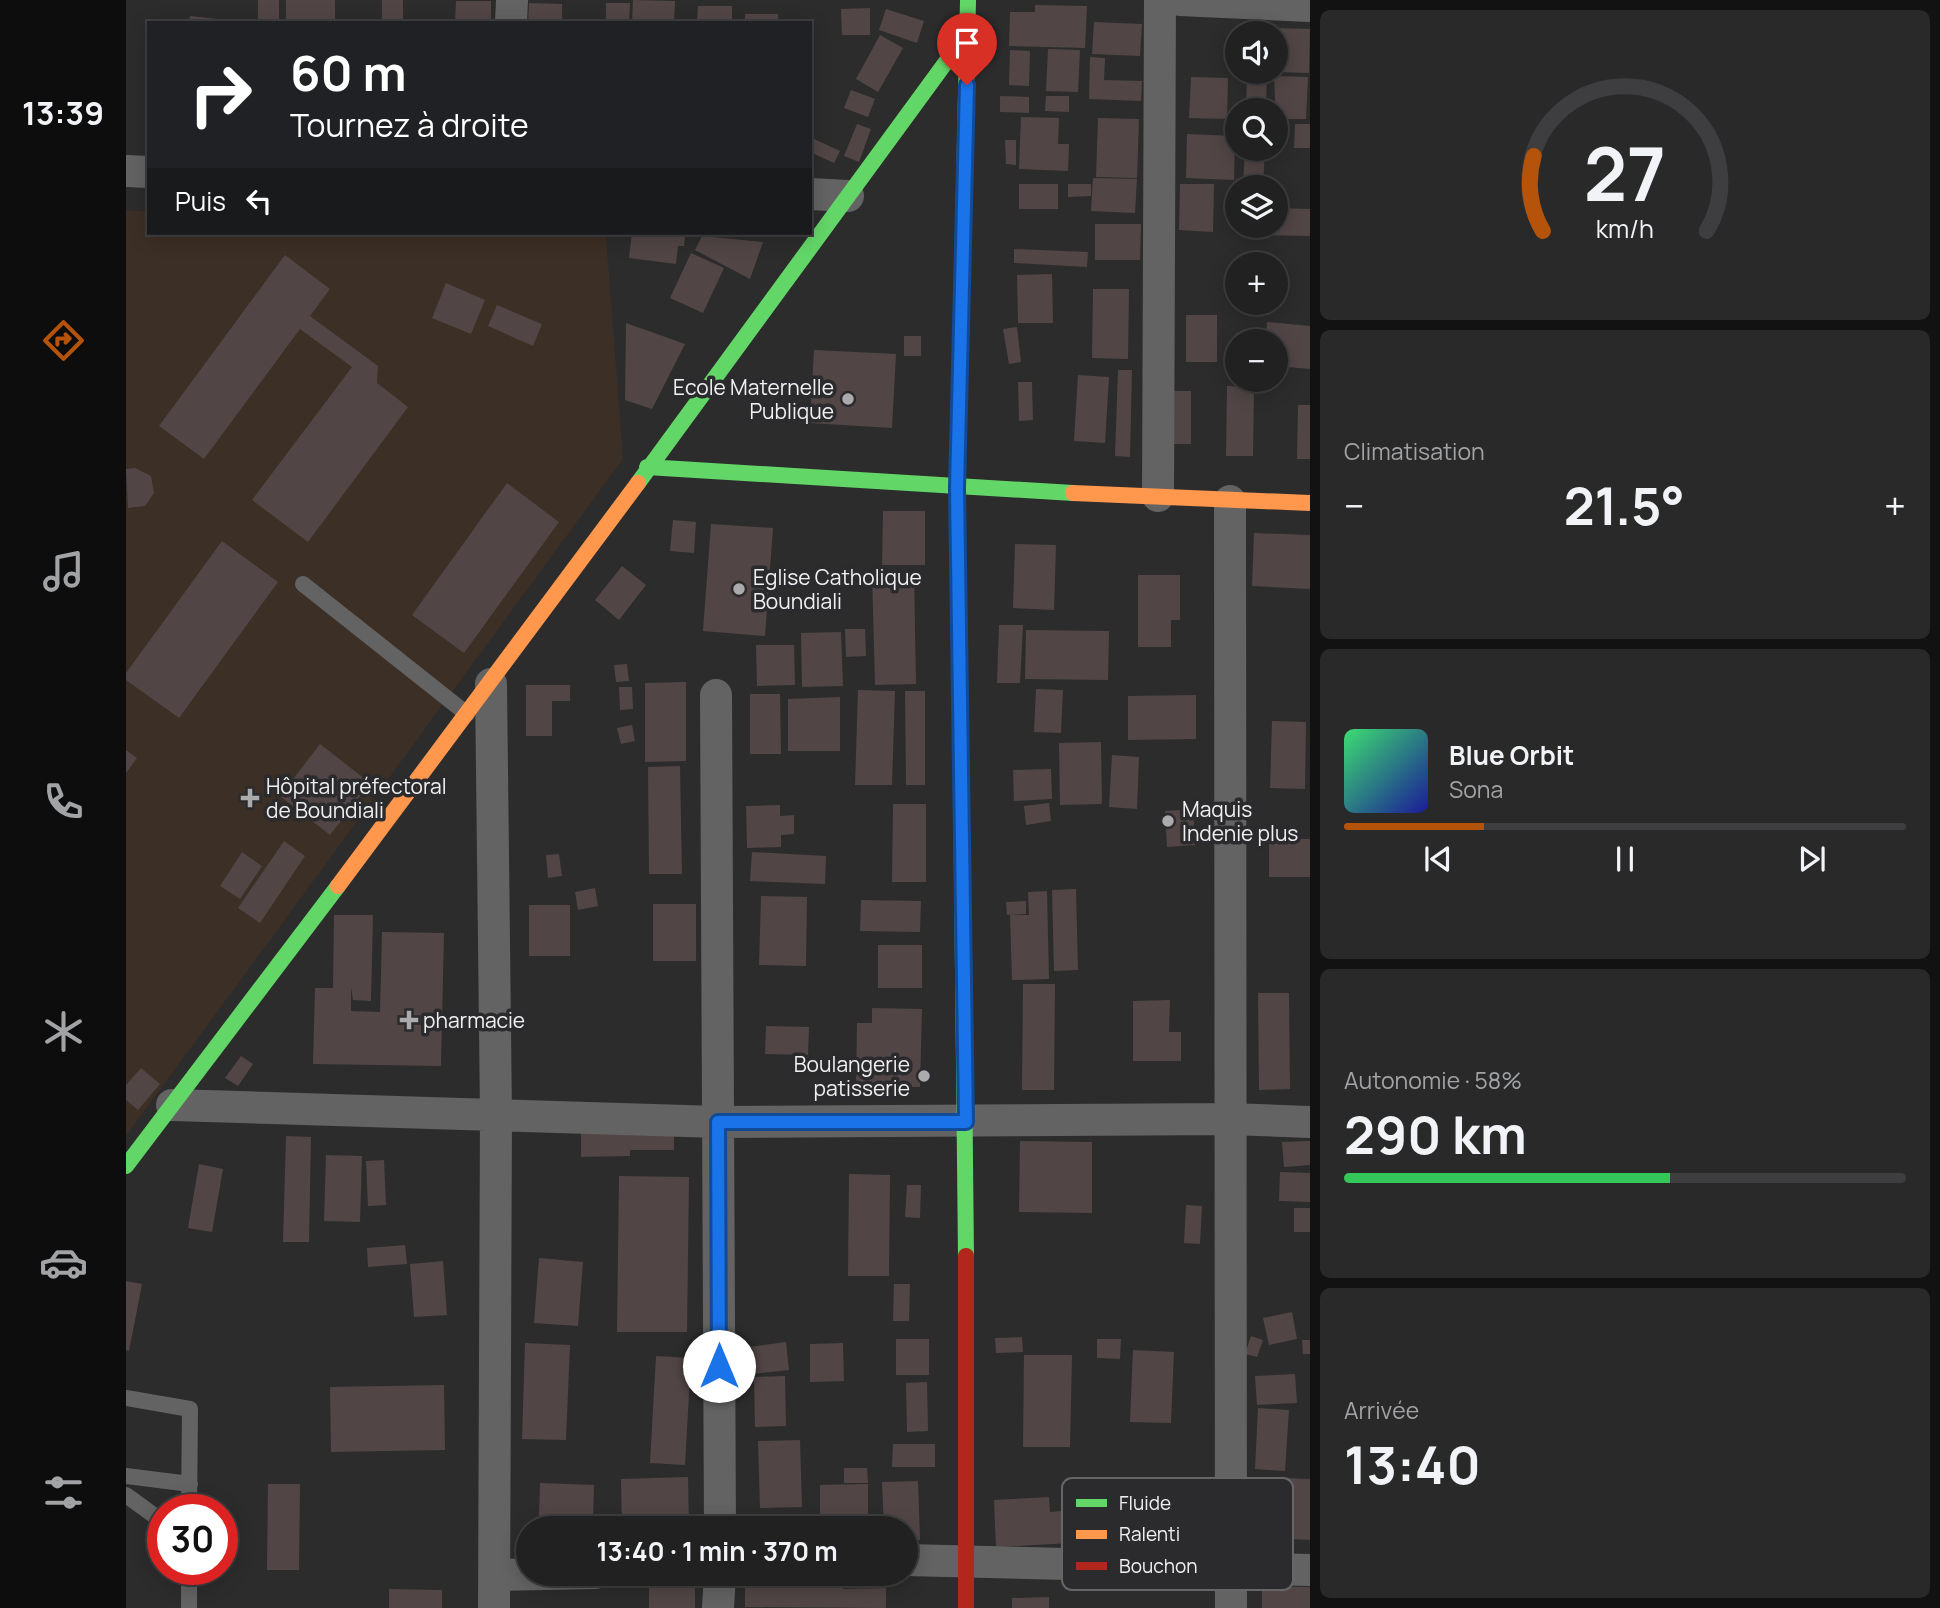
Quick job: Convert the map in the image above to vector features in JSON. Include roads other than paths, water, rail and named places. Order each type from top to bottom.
[{"type":"street","points":[[511,21],[512,0]]},
{"type":"street","points":[[967,1608],[966,1122],[957,488],[968,0]]},
{"type":"street","points":[[1158,496],[1160,0]]},
{"type":"street","points":[[1180,0],[1310,6]]},
{"type":"street","points":[[126,1166],[491,684],[647,467],[968,32]]},
{"type":"street","points":[[126,171],[147,172]]},
{"type":"street","points":[[812,194],[848,196]]},
{"type":"street","points":[[647,467],[957,488],[1310,503]]},
{"type":"street","points":[[1230,501],[1231,1478]]},
{"type":"street","points":[[491,684],[496,1114],[494,1608]]},
{"type":"street","points":[[716,695],[720,1516]]},
{"type":"street","points":[[172,1105],[718,1122],[1231,1119],[1310,1122]]},
{"type":"street","points":[[918,1560],[1062,1562]]},
{"type":"street","points":[[495,1575],[516,1575]]},
{"type":"street","points":[[719,1608],[720,1586]]},
{"type":"street","points":[[1231,1590],[1231,1608]]},
{"type":"lane","points":[[303,584],[467,714]]},
{"type":"lane","points":[[126,1398],[190,1409],[190,1494]]},
{"type":"lane","points":[[126,1476],[190,1484]]},
{"type":"lane","points":[[126,1494],[147,1510]]},
{"type":"lane","points":[[189,1585],[189,1608]]},
{"type":"place","name":"Ecole Maternelle Publique","points":[[848,399]]},
{"type":"place","name":"Eglise Catholique Boundiali","points":[[739,589]]},
{"type":"place","name":"Hôpital préfectoral de Boundiali","points":[[250,798]]},
{"type":"place","name":"Maquis Indenie plus","points":[[1168,821]]},
{"type":"place","name":"pharmacie","points":[[409,1020]]},
{"type":"place","name":"Boulangerie patisserie","points":[[924,1076]]}]
